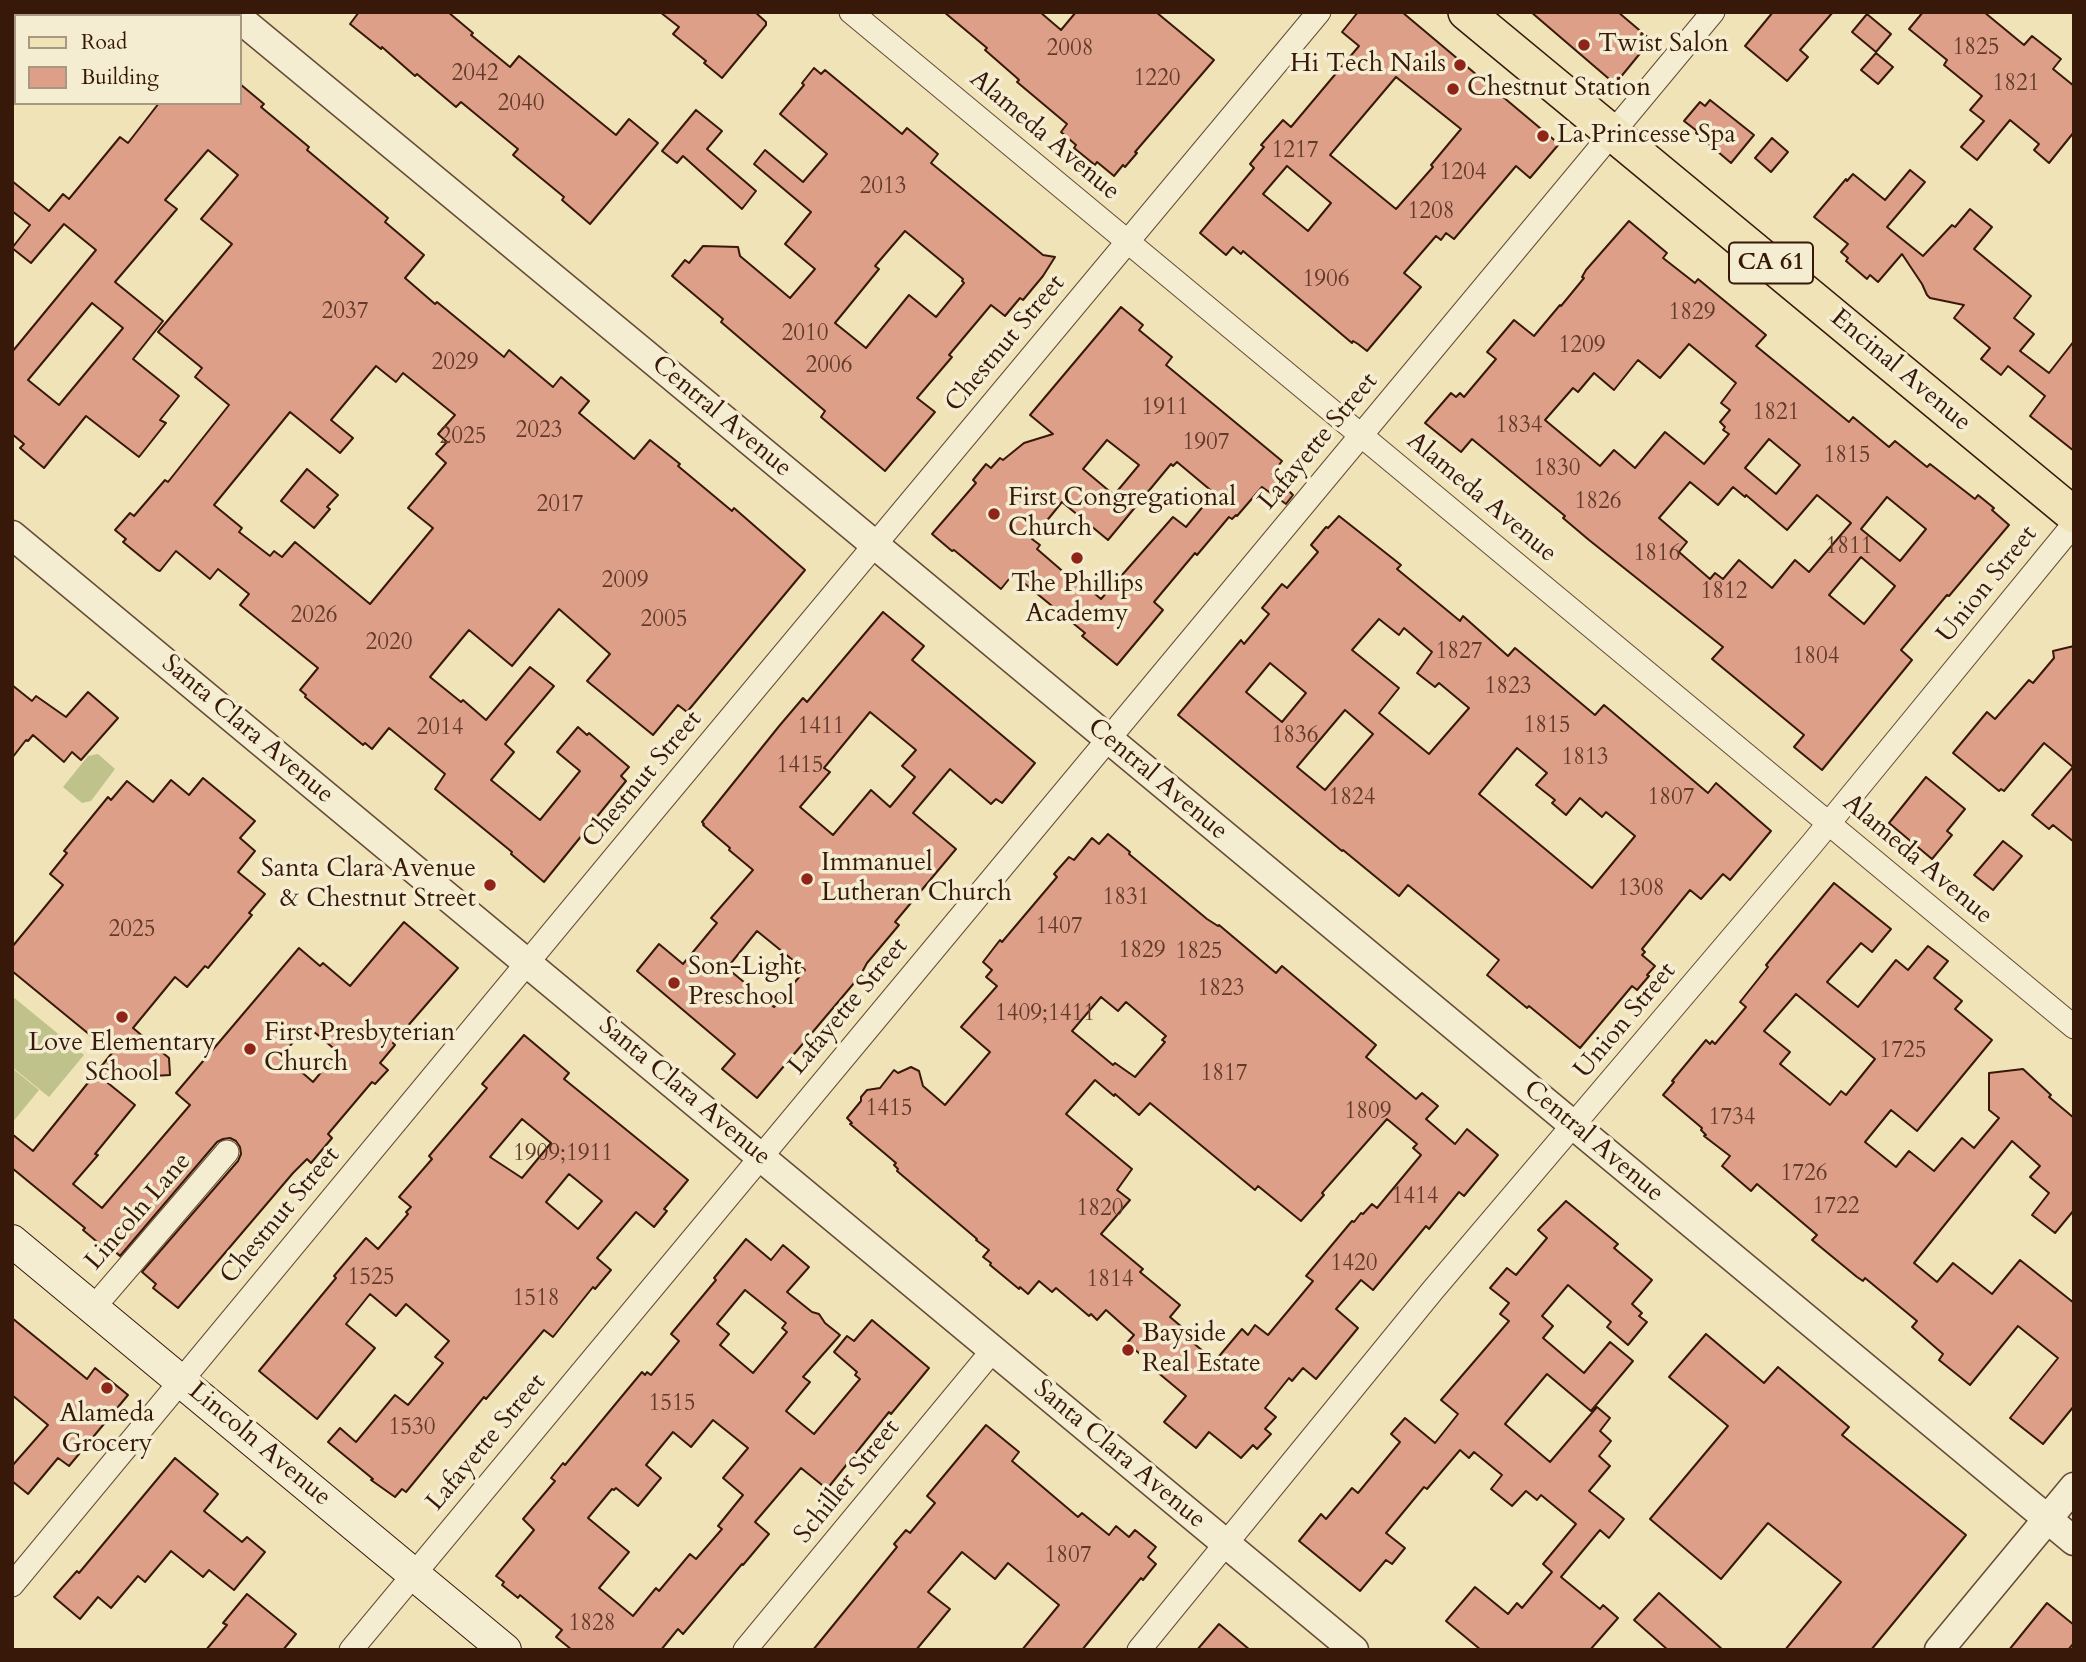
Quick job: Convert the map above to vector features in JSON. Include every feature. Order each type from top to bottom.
[{"type":"main road","name":"Encinal Avenue","points":[[1466,12],[2074,516]]},
{"type":"main road","name":"Lincoln Avenue","points":[[12,1241],[505,1650]]},
{"type":"street","name":"Alameda Avenue","points":[[851,12],[2074,1027]]},
{"type":"street","name":"Chestnut Street","points":[[12,1585],[1319,12]]},
{"type":"street","name":"Lafayette Street","points":[[351,1650],[1713,12]]},
{"type":"street","name":"Central Avenue","points":[[242,21],[2074,1541]]},
{"type":"street","name":"Union Street","points":[[1139,1650],[1433,1290],[1828,823],[2074,524]]},
{"type":"street","name":"Santa Clara Avenue","points":[[12,535],[1354,1650]]},
{"type":"street","name":"Lincoln Lane","points":[[94,1307],[227,1152]]},
{"type":"street","name":"Schiller Street","points":[[745,1650],[993,1350]]},
{"type":"street","points":[[1939,1650],[2074,1488]]},
{"type":"green space","points":[[98,754],[115,769],[91,801],[82,803],[63,787],[88,756]]},
{"type":"green space","points":[[12,996],[84,1055],[49,1097],[12,1067]]},
{"type":"green space","points":[[12,1068],[39,1090],[12,1123]]},
{"type":"building","points":[[359,12],[448,12],[510,67],[519,56],[616,135],[629,119],[658,143],[590,224],[562,200],[564,197],[513,155],[518,149],[461,102],[456,107],[350,24]]},
{"type":"building","points":[[660,12],[755,12],[766,25],[722,78],[673,34],[679,27]]},
{"type":"building","points":[[944,12],[1040,12],[1061,30],[1076,12],[1156,12],[1214,60],[1125,167],[1123,165],[1114,176],[1074,148],[1076,145],[1061,132],[1067,124],[1017,82],[1019,80],[985,50],[987,48]]},
{"type":"building","points":[[1358,12],[1402,12],[1559,144],[1530,178],[1516,166],[1454,239],[1446,233],[1441,240],[1436,236],[1404,273],[1421,287],[1367,351],[1353,341],[1352,343],[1243,251],[1241,254],[1233,247],[1226,255],[1200,233],[1254,168],[1250,164],[1264,147],[1261,145],[1283,120],[1291,127],[1359,46],[1342,32]],"holes":[[[1396,77],[1461,129],[1431,165],[1433,167],[1396,209],[1330,155]],[[1287,166],[1331,203],[1308,231],[1263,194]]]},
{"type":"building","points":[[1531,12],[1618,12],[1651,40],[1615,84]]},
{"type":"building","points":[[1773,12],[1833,12],[1800,50],[1808,57],[1787,81],[1745,46]]},
{"type":"building","points":[[1923,12],[1984,12],[2024,45],[2032,36],[2061,59],[2053,69],[2074,86],[2074,132],[2049,163],[2034,150],[2039,144],[2010,120],[1977,160],[1961,147],[1984,121],[1970,110],[1982,96],[1944,65],[1947,60],[1909,29]]},
{"type":"building","points":[[1867,14],[1891,34],[1876,52],[1852,32]]},
{"type":"building","points":[[1876,53],[1893,67],[1878,84],[1861,70]]},
{"type":"building","points":[[814,68],[821,74],[825,70],[902,134],[907,128],[938,154],[931,163],[1043,255],[1055,257],[1023,300],[1020,298],[1005,316],[991,305],[949,355],[952,357],[917,398],[935,412],[885,471],[821,417],[825,411],[672,276],[685,260],[689,263],[703,246],[738,247],[740,256],[790,298],[815,269],[785,244],[811,212],[754,164],[765,150],[803,182],[827,154],[780,114],[804,85],[802,83]],"holes":[[[905,231],[963,279],[964,283],[936,317],[909,295],[866,348],[835,323],[879,269],[875,266]]]},
{"type":"building","points":[[242,86],[264,104],[261,107],[309,147],[307,150],[388,218],[385,222],[424,255],[405,278],[435,304],[437,302],[504,357],[509,350],[553,387],[561,377],[589,401],[579,413],[634,459],[650,440],[805,570],[687,712],[678,705],[653,735],[587,681],[610,654],[559,609],[512,666],[469,630],[430,677],[486,720],[530,667],[554,686],[505,744],[514,752],[491,780],[540,820],[580,771],[557,752],[578,727],[629,767],[621,776],[626,781],[544,882],[435,789],[445,774],[389,728],[372,749],[365,743],[363,745],[305,697],[300,690],[318,668],[240,605],[249,594],[218,569],[210,579],[176,551],[160,571],[157,570],[123,542],[126,539],[115,530],[130,513],[134,516],[165,480],[168,482],[229,405],[195,377],[202,368],[158,332],[232,244],[201,219],[238,175],[208,150],[165,200],[177,209],[115,282],[163,321],[133,359],[179,396],[160,420],[166,423],[139,457],[86,416],[44,468],[20,448],[24,444],[12,434],[12,352],[96,250],[64,224],[31,263],[12,248],[30,225],[12,211],[12,181],[49,211],[63,194],[69,199],[120,137],[128,143],[157,105],[242,105]],"holes":[[[92,303],[123,328],[59,405],[28,380]],[[376,366],[396,382],[403,373],[455,415],[438,434],[447,442],[436,454],[446,463],[408,508],[433,528],[370,604],[295,542],[282,557],[274,551],[270,556],[239,532],[242,528],[214,505],[290,412],[340,453],[353,438],[331,420]]]},
{"type":"building","points":[[1710,100],[1754,135],[1731,163],[1684,121],[1700,102],[1705,106]]},
{"type":"building","points":[[696,110],[722,131],[707,149],[756,191],[742,209],[683,156],[677,163],[662,151]]},
{"type":"building","points":[[1772,138],[1788,152],[1771,172],[1755,158]]},
{"type":"building","points":[[1910,170],[1925,182],[1887,227],[1923,256],[1952,225],[1955,227],[1970,209],[1992,227],[1974,249],[2031,296],[2014,318],[2034,334],[2020,351],[2049,373],[2074,341],[2074,451],[2030,416],[2045,396],[2008,366],[2001,375],[1981,359],[1990,348],[1954,318],[1964,305],[1930,298],[1902,254],[1878,282],[1870,275],[1867,279],[1846,261],[1848,258],[1841,252],[1848,244],[1814,217],[1853,174],[1885,200]]},
{"type":"building","points":[[1629,221],[1667,253],[1663,258],[1695,283],[1698,279],[1766,335],[1756,346],[1849,422],[1853,417],[1889,447],[1895,441],[1927,467],[1930,464],[1975,499],[1978,495],[2009,525],[1901,650],[1912,660],[1822,770],[1794,747],[1804,735],[1712,659],[1723,647],[1589,540],[1563,518],[1565,516],[1472,439],[1461,452],[1425,423],[1451,393],[1456,397],[1460,393],[1464,397],[1496,359],[1487,352],[1514,320],[1534,336],[1584,278],[1582,277]],"holes":[[[1689,344],[1736,383],[1721,403],[1730,410],[1720,422],[1725,427],[1723,430],[1729,434],[1704,464],[1665,432],[1635,468],[1614,450],[1600,466],[1545,420],[1573,388],[1578,392],[1594,373],[1614,390],[1638,360],[1660,378]],[[1769,439],[1800,465],[1776,494],[1745,468]],[[1690,482],[1718,505],[1733,487],[1787,530],[1817,495],[1851,523],[1809,572],[1795,560],[1772,588],[1739,560],[1723,579],[1715,573],[1710,579],[1679,552],[1687,542],[1659,518]],[[1887,497],[1926,529],[1900,561],[1861,529]],[[1861,557],[1895,586],[1864,624],[1829,595]]]},
{"type":"building","points":[[1121,307],[1143,325],[1139,330],[1172,357],[1166,365],[1282,461],[1272,474],[1293,495],[1286,504],[1262,487],[1237,516],[1232,519],[1229,517],[1154,602],[1163,610],[1117,665],[1082,636],[1085,633],[1013,574],[1001,589],[932,534],[976,483],[973,480],[986,464],[991,468],[1000,458],[1003,460],[1024,443],[1053,434],[1030,415]],"holes":[[[1107,440],[1139,465],[1114,495],[1083,469]],[[1177,462],[1214,493],[1186,527],[1173,517],[1101,599],[1037,549],[1040,545],[1032,539],[1062,502],[1108,540],[1171,464],[1173,466]]]},
{"type":"building","points":[[307,469],[338,495],[314,528],[281,501]]},
{"type":"building","points":[[1339,516],[1401,565],[1397,569],[1460,621],[1463,616],[1508,656],[1515,648],[1595,715],[1604,705],[1708,793],[1716,783],[1771,831],[1730,880],[1723,874],[1701,899],[1690,890],[1642,949],[1645,952],[1642,955],[1655,966],[1647,975],[1649,976],[1637,990],[1632,986],[1580,1048],[1487,975],[1499,960],[1408,885],[1399,896],[1178,715],[1241,640],[1244,644],[1269,614],[1262,608],[1282,584],[1287,588],[1318,552],[1311,545],[1326,527]],"holes":[[[1379,619],[1399,635],[1404,628],[1432,652],[1417,673],[1435,687],[1439,683],[1469,708],[1429,754],[1379,713],[1399,688],[1352,650]],[[1270,663],[1306,693],[1282,722],[1246,692]],[[1345,710],[1373,734],[1325,790],[1297,767]],[[1517,748],[1547,773],[1536,785],[1555,800],[1552,803],[1566,815],[1580,798],[1602,817],[1606,812],[1635,836],[1592,888],[1479,794]]]},
{"type":"building","points":[[883,612],[924,646],[912,660],[1035,763],[1002,803],[996,799],[991,804],[950,769],[913,813],[956,849],[895,922],[899,925],[867,963],[860,976],[757,1098],[722,1069],[735,1054],[637,971],[659,944],[683,964],[717,923],[711,918],[753,870],[702,822],[803,698],[807,702]],"holes":[[[870,712],[916,750],[902,766],[915,777],[890,807],[871,790],[833,835],[800,807],[830,772],[824,768]],[[757,931],[805,970],[774,1007],[727,968]]]},
{"type":"building","points":[[2074,646],[2074,842],[2053,825],[2049,829],[2032,815],[2073,767],[2044,743],[2004,791],[1999,791],[1953,753],[1987,712],[1995,719],[2029,680],[2033,683],[2054,658],[2053,651]]},
{"type":"building","points":[[12,685],[32,701],[36,696],[66,717],[88,692],[118,718],[81,760],[72,752],[64,762],[33,735],[12,758]]},
{"type":"building","points":[[1926,777],[1965,809],[1947,831],[1952,835],[1932,859],[1889,823]]},
{"type":"building","points":[[203,778],[255,821],[240,838],[255,851],[238,872],[265,894],[249,913],[252,915],[208,968],[205,966],[187,987],[175,977],[133,1028],[169,1058],[170,1075],[103,1079],[135,1105],[73,1184],[102,1208],[190,1105],[176,1093],[299,948],[320,966],[323,963],[350,986],[404,922],[458,968],[393,1043],[395,1045],[380,1063],[388,1070],[375,1084],[372,1082],[328,1134],[332,1138],[311,1163],[307,1159],[293,1173],[178,1308],[153,1288],[156,1284],[142,1272],[238,1161],[240,1147],[230,1138],[217,1142],[120,1256],[111,1248],[108,1251],[83,1230],[85,1228],[12,1168],[12,1134],[33,1151],[112,1053],[12,971],[12,947],[63,885],[50,874],[67,853],[64,851],[108,797],[111,800],[127,781],[153,802],[171,780],[189,795]],"holes":[[[307,1026],[338,1052],[313,1082],[282,1055]]]},
{"type":"building","points":[[1108,834],[1207,919],[1219,925],[1276,973],[1282,966],[1376,1045],[1366,1057],[1416,1099],[1422,1093],[1438,1106],[1426,1119],[1455,1144],[1467,1129],[1498,1155],[1464,1196],[1459,1192],[1429,1229],[1426,1226],[1373,1290],[1361,1280],[1336,1309],[1358,1328],[1316,1379],[1303,1368],[1292,1381],[1289,1378],[1265,1408],[1276,1417],[1265,1429],[1271,1434],[1257,1449],[1253,1445],[1241,1458],[1209,1432],[1196,1448],[1164,1422],[1186,1396],[1127,1343],[1134,1335],[1106,1310],[1097,1320],[1056,1288],[1052,1292],[1039,1281],[1028,1294],[1020,1287],[1019,1289],[983,1257],[989,1250],[897,1171],[894,1165],[896,1163],[850,1124],[852,1123],[847,1118],[867,1090],[880,1088],[894,1070],[898,1073],[911,1067],[919,1071],[923,1086],[945,1105],[990,1052],[961,1027],[997,986],[986,977],[992,970],[983,962],[1057,877],[1054,874],[1069,857],[1074,860],[1092,838],[1099,844]],"holes":[[[1101,997],[1118,1011],[1126,1002],[1166,1036],[1162,1040],[1165,1042],[1135,1077],[1115,1063],[1113,1065],[1072,1031]],[[1095,1080],[1139,1115],[1150,1103],[1255,1190],[1258,1186],[1301,1221],[1387,1119],[1417,1144],[1413,1148],[1421,1155],[1377,1208],[1372,1204],[1352,1221],[1306,1276],[1313,1281],[1268,1335],[1255,1325],[1248,1335],[1242,1329],[1215,1361],[1186,1337],[1189,1333],[1170,1317],[1180,1305],[1140,1272],[1143,1269],[1101,1234],[1130,1200],[1117,1190],[1132,1169],[1066,1114]]]},
{"type":"building","points":[[2003,841],[2022,856],[1993,890],[1974,875]]},
{"type":"building","points":[[1834,883],[1891,929],[1872,952],[1861,943],[1827,982],[1858,1007],[1896,960],[1908,970],[1928,946],[1948,961],[1934,978],[1962,1001],[1955,1009],[1992,1040],[1917,1131],[1891,1110],[1865,1142],[1896,1167],[1909,1151],[1934,1171],[1962,1138],[1974,1148],[1999,1118],[1989,1110],[1989,1073],[2023,1069],[2051,1095],[2049,1097],[2074,1118],[2074,1210],[2055,1233],[2032,1215],[2049,1193],[2030,1177],[2040,1166],[2012,1141],[1914,1263],[1937,1282],[1953,1263],[1992,1294],[2020,1260],[2074,1303],[2074,1406],[2043,1444],[2010,1418],[2058,1358],[2018,1326],[1970,1385],[1939,1360],[1943,1354],[1912,1327],[1917,1321],[1865,1278],[1863,1281],[1857,1277],[1812,1240],[1817,1235],[1757,1184],[1751,1191],[1722,1166],[1730,1156],[1704,1136],[1706,1135],[1702,1128],[1663,1095],[1706,1040],[1715,1044],[1746,1007],[1740,1002],[1768,967],[1766,965]],"holes":[[[1796,994],[1875,1059],[1846,1095],[1841,1091],[1830,1105],[1780,1064],[1790,1052],[1764,1031]]]},
{"type":"building","points":[[524,1035],[569,1073],[564,1079],[688,1180],[664,1209],[667,1211],[654,1227],[636,1212],[597,1258],[611,1270],[595,1289],[593,1287],[553,1337],[544,1330],[486,1399],[484,1397],[406,1492],[402,1489],[395,1497],[328,1442],[340,1428],[356,1442],[395,1395],[408,1405],[443,1363],[435,1357],[449,1341],[406,1304],[396,1316],[370,1294],[346,1324],[375,1348],[317,1419],[259,1371],[366,1238],[378,1249],[408,1214],[406,1212],[411,1207],[399,1197],[432,1159],[429,1156],[487,1088],[482,1084]],"holes":[[[522,1119],[551,1143],[522,1178],[490,1157]],[[569,1174],[602,1201],[578,1229],[546,1202]]]},
{"type":"building","points":[[1566,1201],[1618,1244],[1614,1248],[1652,1280],[1632,1304],[1642,1313],[1639,1316],[1647,1322],[1628,1345],[1607,1327],[1611,1322],[1568,1285],[1542,1316],[1553,1326],[1543,1338],[1584,1373],[1610,1342],[1633,1361],[1591,1411],[1547,1374],[1505,1424],[1550,1462],[1597,1407],[1610,1418],[1600,1431],[1611,1441],[1599,1456],[1610,1466],[1589,1491],[1624,1519],[1609,1538],[1600,1530],[1561,1577],[1600,1609],[1603,1605],[1618,1618],[1590,1650],[1481,1650],[1446,1621],[1475,1587],[1508,1614],[1517,1603],[1522,1608],[1552,1572],[1543,1564],[1576,1524],[1541,1495],[1537,1500],[1526,1491],[1512,1506],[1491,1489],[1502,1475],[1474,1452],[1469,1458],[1460,1450],[1427,1489],[1424,1487],[1386,1533],[1405,1548],[1392,1564],[1386,1560],[1360,1591],[1299,1541],[1321,1514],[1326,1519],[1352,1488],[1358,1493],[1400,1442],[1391,1434],[1405,1418],[1435,1443],[1458,1414],[1441,1400],[1509,1321],[1500,1314],[1509,1303],[1490,1288],[1507,1268],[1516,1275],[1547,1238],[1538,1230]]},
{"type":"building","points":[[746,1239],[771,1260],[783,1245],[809,1267],[787,1292],[812,1312],[819,1314],[825,1323],[840,1335],[803,1377],[810,1382],[786,1411],[814,1434],[860,1379],[855,1375],[857,1372],[834,1352],[847,1336],[854,1341],[872,1320],[929,1368],[891,1414],[889,1412],[827,1489],[801,1468],[755,1522],[769,1534],[683,1634],[678,1629],[661,1650],[572,1650],[556,1637],[562,1630],[520,1595],[518,1598],[502,1585],[504,1582],[496,1576],[534,1530],[523,1519],[555,1481],[551,1478],[563,1463],[565,1465],[642,1372],[651,1375],[679,1341],[671,1334],[716,1280],[714,1278]],"holes":[[[745,1290],[786,1323],[782,1328],[787,1332],[753,1373],[720,1345],[729,1334],[717,1324]],[[713,1420],[748,1448],[723,1478],[743,1495],[718,1526],[722,1529],[696,1559],[690,1554],[659,1591],[656,1588],[633,1616],[599,1588],[629,1552],[588,1518],[612,1489],[616,1488],[638,1506],[661,1478],[646,1465],[673,1432],[691,1447]]]},
{"type":"building","points":[[12,1318],[87,1379],[95,1368],[128,1395],[69,1466],[58,1458],[28,1494],[12,1481],[12,1466],[48,1425],[12,1395]]},
{"type":"building","points":[[1706,1334],[1764,1383],[1778,1367],[1849,1427],[1842,1435],[1966,1535],[1871,1650],[1785,1650],[1841,1582],[1768,1523],[1721,1579],[1650,1519],[1728,1426],[1669,1377]]},
{"type":"building","points":[[986,1425],[1019,1452],[1012,1461],[1078,1517],[1082,1513],[1109,1535],[1116,1526],[1129,1537],[1135,1530],[1156,1547],[1148,1557],[1156,1564],[1143,1580],[1141,1578],[1082,1650],[1022,1650],[1059,1605],[1008,1563],[995,1579],[962,1552],[928,1592],[950,1609],[916,1650],[813,1650],[897,1547],[894,1544],[906,1530],[910,1533],[935,1503],[927,1496]]},
{"type":"building","points":[[175,1458],[218,1494],[204,1511],[242,1542],[247,1537],[265,1552],[234,1590],[209,1570],[203,1577],[171,1551],[145,1582],[138,1576],[111,1608],[98,1597],[80,1619],[54,1597],[77,1571],[79,1573]]},
{"type":"building","points":[[1659,1593],[1723,1650],[1668,1650],[1634,1620]]},
{"type":"building","points":[[247,1594],[296,1634],[283,1650],[206,1650],[227,1625],[223,1623]]},
{"type":"building","points":[[2047,1603],[2074,1625],[2074,1643],[2068,1650],[2009,1650]]},
{"type":"building","points":[[1219,1624],[1250,1650],[1197,1650]]},
{"type":"place","name":"Twist Salon","points":[[1584,45]]},
{"type":"place","name":"Hi Tech Nails","points":[[1460,65]]},
{"type":"place","name":"Chestnut Station","points":[[1453,89]]},
{"type":"place","name":"La Princesse Spa","points":[[1543,136]]},
{"type":"place","name":"First Congregational Church","points":[[994,514]]},
{"type":"place","name":"The Phillips Academy","points":[[1077,558]]},
{"type":"place","name":"Immanuel Lutheran Church","points":[[807,879]]},
{"type":"place","name":"Santa Clara Avenue & Chestnut Street","points":[[490,885]]},
{"type":"place","name":"Son-Light Preschool","points":[[674,983]]},
{"type":"place","name":"Love Elementary School","points":[[122,1017]]},
{"type":"place","name":"First Presbyterian Church","points":[[250,1049]]},
{"type":"place","name":"Bayside Real Estate","points":[[1128,1350]]},
{"type":"place","name":"Alameda Grocery","points":[[107,1388]]}]
